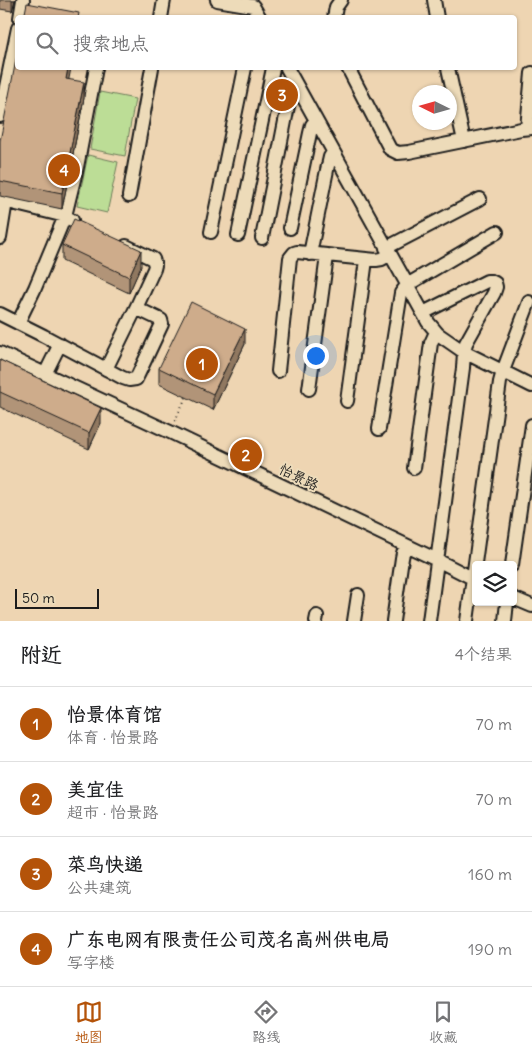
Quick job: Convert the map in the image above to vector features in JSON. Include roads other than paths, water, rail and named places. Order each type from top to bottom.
[{"type":"street","points":[[162,15],[164,0]]},
{"type":"street","points":[[217,0],[257,11]]},
{"type":"street","points":[[335,15],[336,7],[341,0]]},
{"type":"street","points":[[434,0],[436,15]]},
{"type":"street","points":[[21,8],[35,9]]},
{"type":"street","points":[[0,116],[15,43]]},
{"type":"street","points":[[18,323],[65,216],[77,167],[96,70]]},
{"type":"street","points":[[129,196],[152,70]]},
{"type":"street","points":[[211,232],[245,70]]},
{"type":"street","points":[[238,235],[273,70]]},
{"type":"street","points":[[288,70],[428,322],[449,343],[532,386]]},
{"type":"street","points":[[349,70],[392,151],[398,153],[529,128],[532,73]]},
{"type":"street","points":[[448,70],[464,141]]},
{"type":"street","points":[[262,238],[290,101],[296,84]]},
{"type":"street","points":[[290,228],[310,133],[312,125],[316,120]]},
{"type":"street","points":[[310,254],[328,163],[333,152]]},
{"type":"street","points":[[278,370],[290,258],[294,253],[366,260],[382,259],[388,251],[480,199]]},
{"type":"street","points":[[0,238],[3,201],[65,216],[82,224]]},
{"type":"street","points":[[379,429],[401,293],[407,284],[498,232]]},
{"type":"street","points":[[106,369],[154,269],[155,262],[148,256],[115,240]]},
{"type":"street","points":[[309,389],[327,256]]},
{"type":"street","points":[[347,402],[366,260]]},
{"type":"street","points":[[423,313],[487,282],[495,283],[495,290],[466,343],[464,352],[429,621]]},
{"type":"street","points":[[476,561],[502,371],[529,302]]},
{"type":"street","points":[[0,314],[129,380],[136,379],[162,324],[161,320],[136,308]]},
{"type":"street","points":[[414,468],[431,344],[436,332]]},
{"type":"street","points":[[45,374],[60,344]]},
{"type":"street","name":"怡景路","points":[[0,353],[170,432],[437,560],[472,579]]},
{"type":"street","points":[[513,561],[532,425]]},
{"type":"street","points":[[393,621],[403,552],[407,546]]},
{"type":"street","points":[[467,621],[472,592]]},
{"type":"street","points":[[354,621],[358,595]]},
{"type":"street","points":[[517,600],[532,606]]},
{"type":"street","points":[[504,621],[506,606]]},
{"type":"place","name":"菜鸟快递","points":[[282,95]]},
{"type":"place","name":"广东电网有限责任公司茂名高州供电局","points":[[64,170]]},
{"type":"place","name":"怡景体育馆","points":[[202,364]]},
{"type":"place","name":"美宜佳","points":[[246,455]]}]
